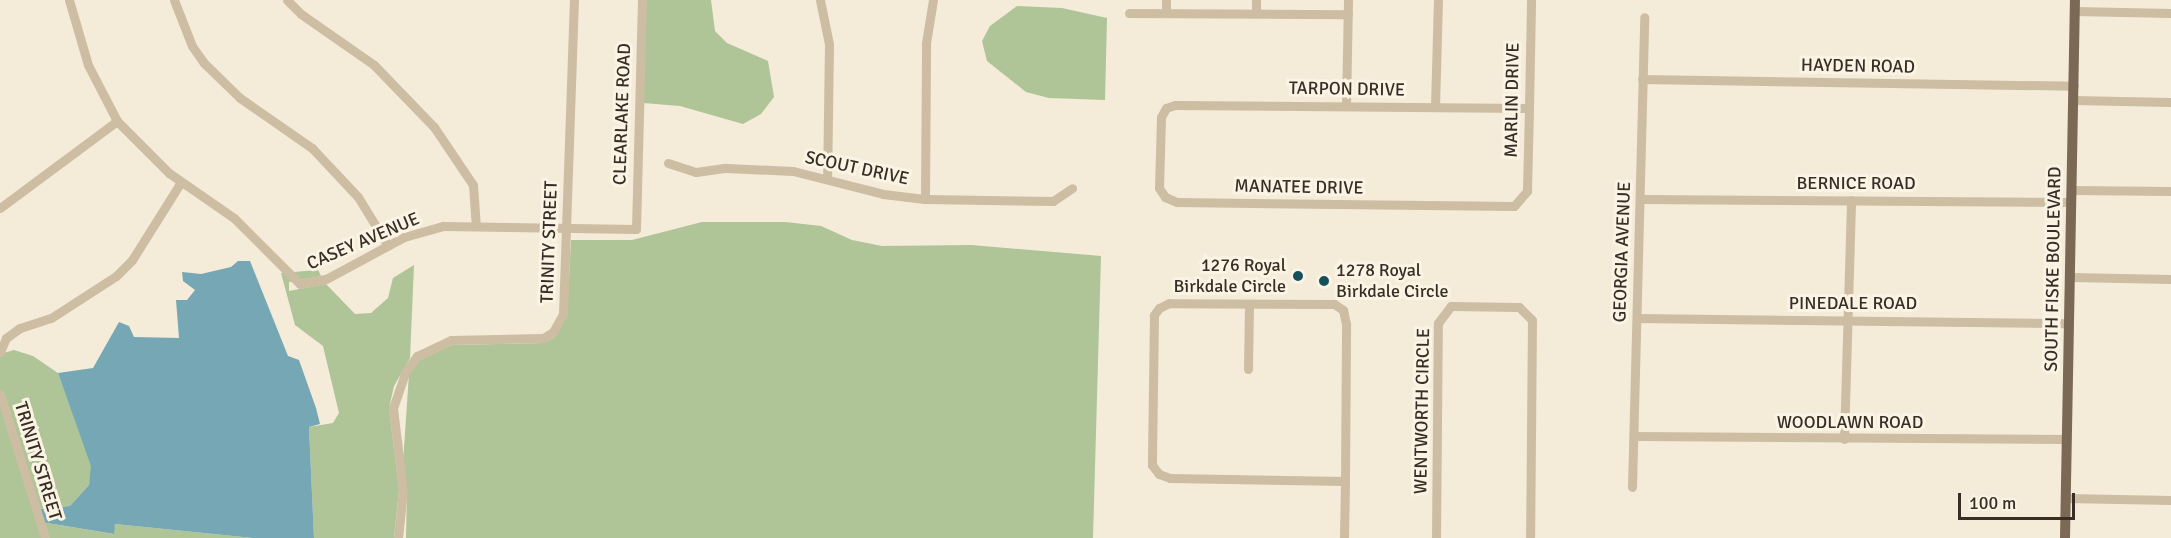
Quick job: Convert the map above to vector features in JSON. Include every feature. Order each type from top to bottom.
[{"type":"main road","name":"SOUTH FISKE BOULEVARD","points":[[2065,538],[2075,5]]},
{"type":"street","name":"CASEY AVENUE","points":[[69,0],[88,64],[117,121],[182,182],[234,218],[300,284],[326,279],[420,231],[476,224],[636,229]]},
{"type":"street","points":[[174,0],[192,46],[204,63],[240,98],[312,148],[358,197],[388,246]]},
{"type":"street","points":[[288,0],[301,14],[374,65],[434,127],[473,185],[476,224]]},
{"type":"street","name":"TRINITY STREET","points":[[398,538],[404,490],[393,408],[406,371],[417,356],[451,340],[543,338],[553,333],[565,304],[574,0]]},
{"type":"street","name":"CLEARLAKE ROAD","points":[[636,229],[642,0]]},
{"type":"street","points":[[820,0],[829,44],[827,179]]},
{"type":"street","points":[[925,199],[926,43],[933,0]]},
{"type":"street","points":[[1166,0],[1166,13]]},
{"type":"street","points":[[1256,0],[1256,13]]},
{"type":"street","points":[[1346,105],[1348,0]]},
{"type":"street","points":[[1436,107],[1438,0]]},
{"type":"street","name":"MARLIN DRIVE","points":[[1522,199],[1527,191],[1531,0]]},
{"type":"street","points":[[2075,5],[2171,13]]},
{"type":"street","points":[[1129,13],[1348,14]]},
{"type":"street","name":"GEORGIA AVENUE","points":[[1632,487],[1644,17]]},
{"type":"street","name":"HAYDEN ROAD","points":[[1642,79],[2074,86]]},
{"type":"street","points":[[2073,100],[2171,102]]},
{"type":"street","name":"TARPON DRIVE","points":[[1166,108],[1175,105],[1346,105],[1529,108]]},
{"type":"street","name":"MANATEE DRIVE","points":[[1166,108],[1161,117],[1159,188],[1165,197],[1177,202],[1514,206],[1522,199]]},
{"type":"street","points":[[0,208],[117,121]]},
{"type":"street","name":"SCOUT DRIVE","points":[[668,164],[696,172],[760,168],[827,179],[883,194],[925,199],[1053,201],[1072,188]]},
{"type":"street","points":[[0,352],[6,338],[20,328],[51,318],[117,276],[132,260],[182,182]]},
{"type":"street","points":[[2072,190],[2171,191]]},
{"type":"street","name":"BERNICE ROAD","points":[[1640,199],[2072,202]]},
{"type":"street","points":[[1844,439],[1851,200]]},
{"type":"street","points":[[2070,277],[2171,279]]},
{"type":"street","points":[[1344,538],[1345,481],[1346,324],[1343,310],[1334,304],[1169,303],[1154,315],[1152,465],[1160,474],[1170,478],[1345,481]]},
{"type":"street","points":[[1248,369],[1249,304]]},
{"type":"street","name":"WENTWORTH CIRCLE","points":[[1436,538],[1438,323],[1450,306],[1462,306],[1520,307],[1532,320],[1530,538]]},
{"type":"street","name":"PINEDALE ROAD","points":[[1637,318],[1848,318],[2068,323]]},
{"type":"street","name":"TRINITY STREET","points":[[0,394],[45,538]]},
{"type":"street","name":"WOODLAWN ROAD","points":[[1634,436],[2067,439]]},
{"type":"street","points":[[2066,498],[2171,500]]},
{"type":"green space","points":[[643,0],[711,0],[715,31],[727,43],[768,61],[774,97],[761,114],[743,124],[680,106],[643,103]]},
{"type":"green space","points":[[1017,6],[1062,8],[1107,18],[1105,100],[1049,98],[1026,92],[987,61],[982,41],[990,26]]},
{"type":"green space","points":[[702,222],[785,222],[821,226],[852,240],[882,246],[971,245],[1101,256],[1093,538],[406,538],[407,490],[403,463],[409,374],[420,360],[452,345],[544,343],[555,337],[567,315],[571,240],[632,240]]},
{"type":"green space","points":[[414,265],[410,358],[394,386],[389,408],[399,490],[394,538],[314,538],[309,427],[333,423],[339,413],[323,346],[295,325],[281,273],[318,270],[321,276],[289,282],[289,291],[326,284],[355,314],[371,313],[388,298],[393,278]]},
{"type":"green space","points":[[14,350],[33,356],[58,373],[92,466],[89,485],[70,506],[39,509],[35,521],[113,534],[115,524],[253,538],[0,538],[0,354]]},
{"type":"water","points":[[238,261],[250,261],[288,356],[299,360],[316,408],[320,424],[309,427],[314,538],[253,538],[115,524],[114,534],[35,521],[39,509],[70,506],[89,485],[91,466],[58,373],[93,368],[119,322],[129,326],[134,337],[179,338],[176,300],[187,300],[195,290],[183,281],[182,272],[201,274],[231,267]]},
{"type":"place","name":"1276 Royal Birkdale Circle","points":[[1298,276]]},
{"type":"place","name":"1278 Royal Birkdale Circle","points":[[1324,281]]}]
